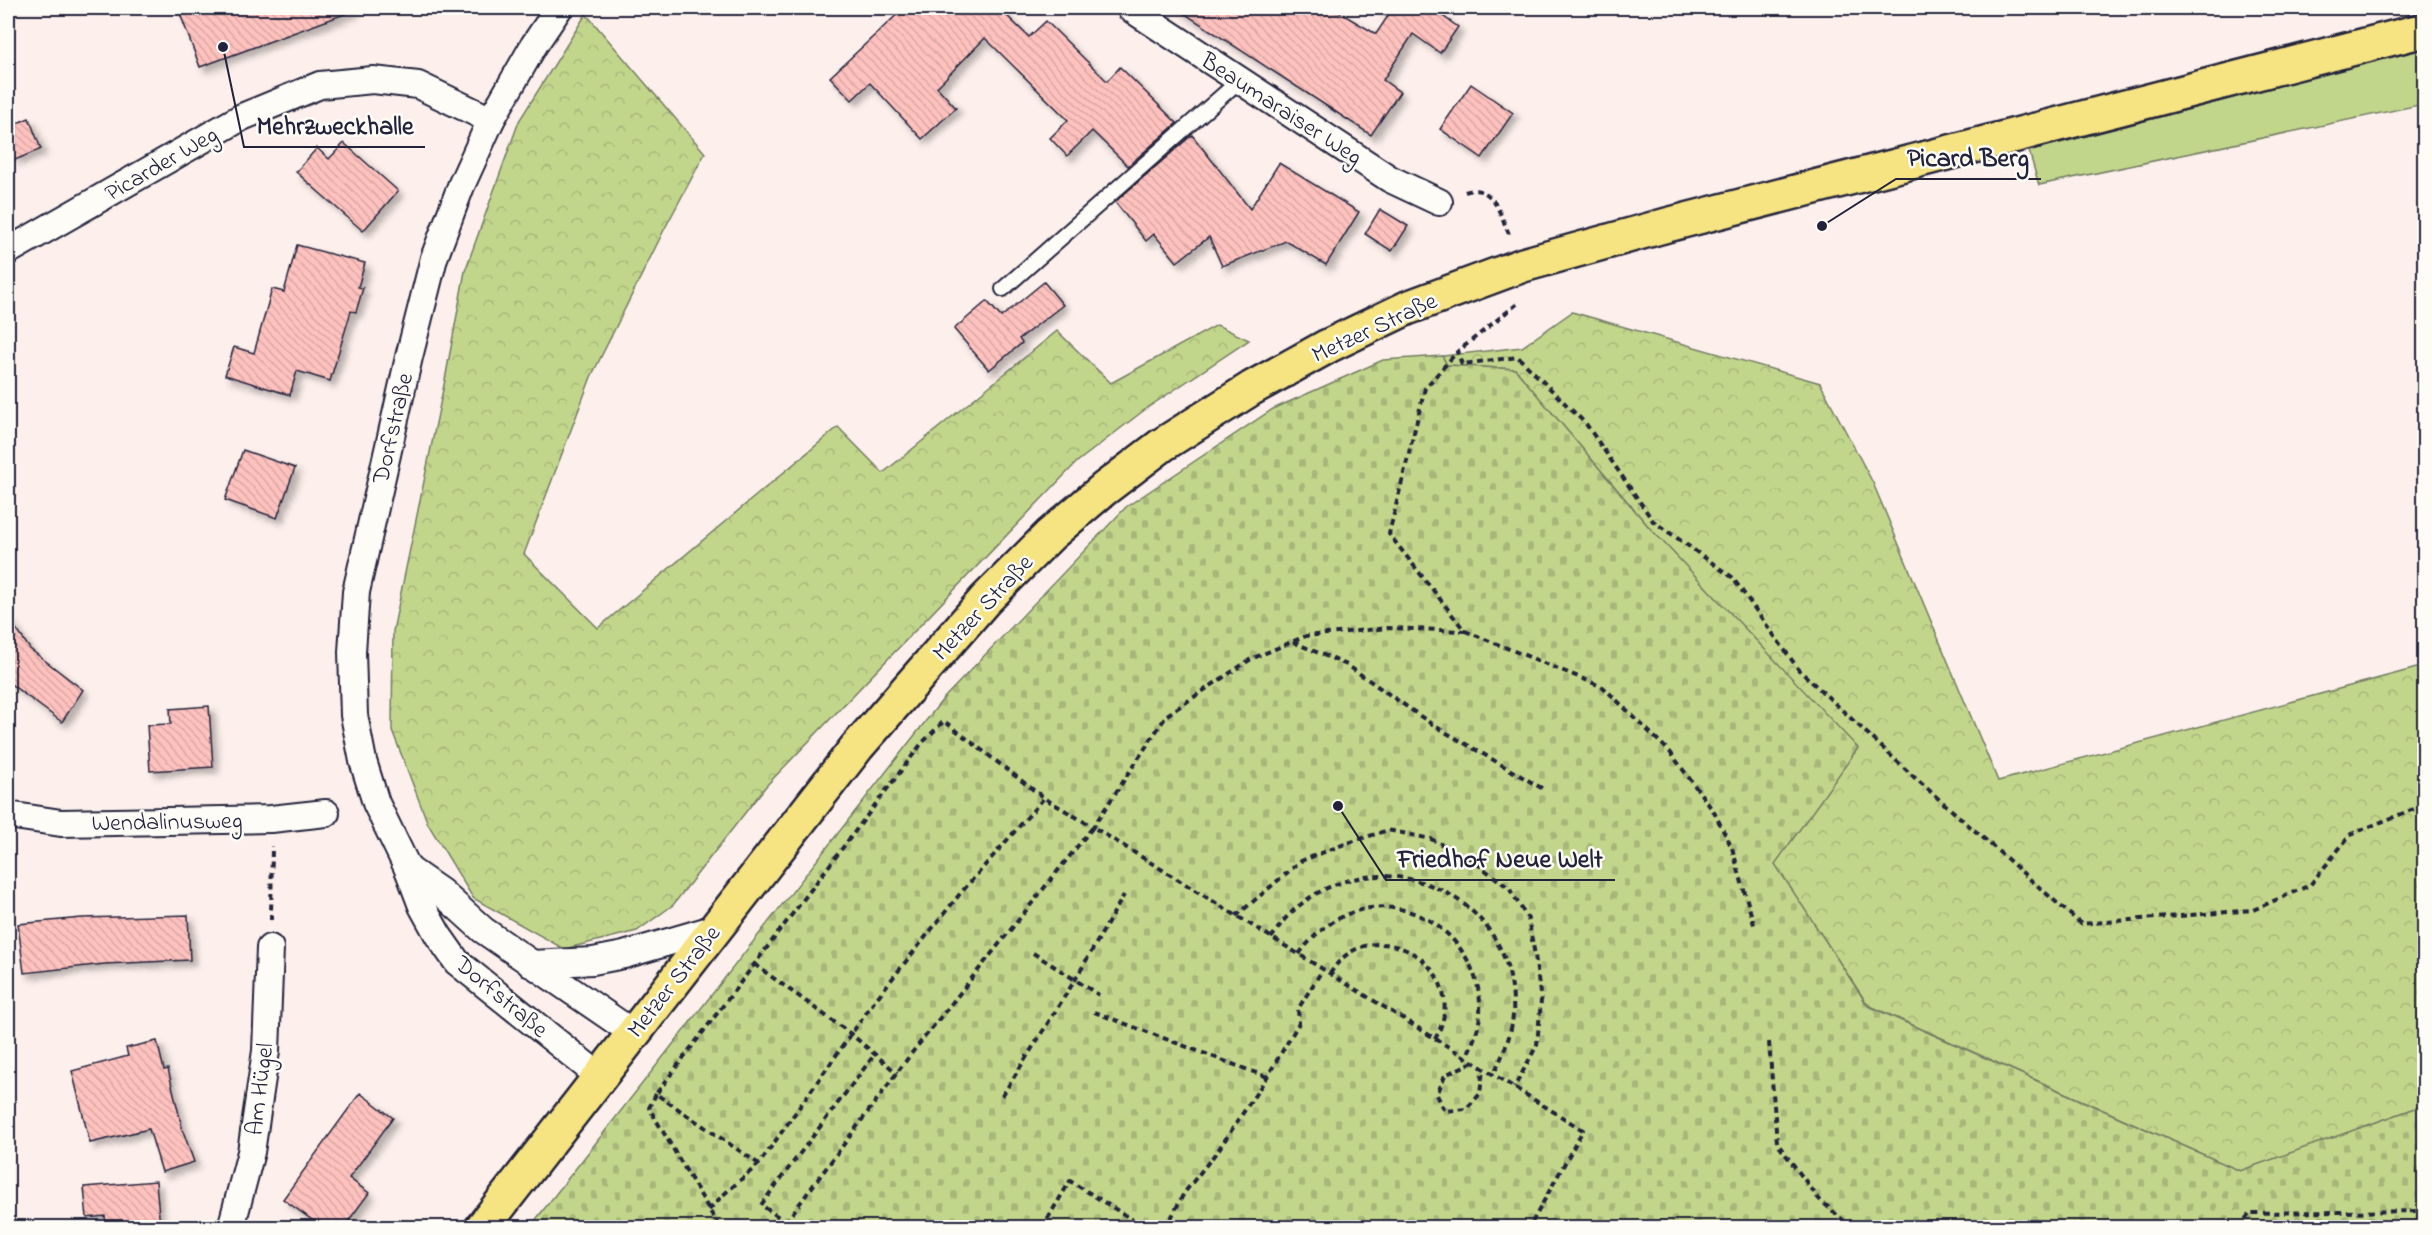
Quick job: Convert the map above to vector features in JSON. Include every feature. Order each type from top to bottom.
[{"type":"main road","name":"Metzer Straße","points":[[482,1227],[857,747],[985,600],[1050,535],[1104,489],[1162,445],[1252,388],[1328,346],[1407,308],[1523,265],[1667,225],[2424,30]]},
{"type":"street","name":"Dorfstraße","points":[[559,8],[534,45],[491,120],[461,186],[434,258],[390,437],[356,592],[352,652],[354,715],[363,761],[376,803],[408,869],[422,906],[438,935],[457,962],[599,1076]]},
{"type":"street","name":"Beaumaraiser Weg","points":[[1130,8],[1390,179],[1439,201]]},
{"type":"street","name":"Picarder Weg","points":[[8,251],[242,117],[320,85],[373,80],[418,85],[491,120]]},
{"type":"street","name":"Wendalinusweg","points":[[8,815],[61,823],[271,819],[326,813]]},
{"type":"street","name":"Dorfstraße","points":[[408,869],[441,892],[483,930],[633,1033]]},
{"type":"street","name":"Dorfstraße","points":[[531,964],[593,961],[624,956],[714,929]]},
{"type":"street","name":"Am Hügel","points":[[231,1227],[251,1152],[266,1051],[270,948]]},
{"type":"lane","points":[[1004,289],[1240,80]]},
{"type":"path","points":[[1439,201],[1472,189],[1484,191],[1493,197],[1523,265],[1530,287],[1526,297],[1457,352],[1425,388],[1389,534],[1465,631]]},
{"type":"path","points":[[1457,352],[1462,363],[1518,357],[1586,424],[1653,520],[1732,576],[1799,670],[1915,778],[2081,924],[2253,910],[2310,885],[2351,834],[2424,805]]},
{"type":"path","points":[[776,1227],[786,1222],[897,1073],[1093,826],[1167,714],[1251,659],[1306,636],[1388,628],[1465,631],[1603,687],[1670,752],[1714,813],[1732,848],[1755,928]]},
{"type":"path","points":[[1292,642],[1347,665],[1433,725],[1545,790]]},
{"type":"path","points":[[720,1227],[649,1108],[656,1094],[922,743],[944,721],[1044,798],[1093,826],[1583,1130],[1529,1227]]},
{"type":"path","points":[[709,1210],[759,1164],[851,1034],[959,895],[1044,798]]},
{"type":"path","points":[[270,948],[273,873],[271,819]]},
{"type":"path","points":[[1236,916],[1301,861],[1388,830],[1431,839],[1472,860],[1509,888],[1528,920],[1535,955],[1541,1001],[1537,1045],[1514,1088]]},
{"type":"path","points":[[1271,938],[1287,916],[1306,900],[1329,887],[1353,878],[1378,875],[1404,877],[1429,883],[1451,894],[1472,910],[1489,929],[1502,951],[1510,975],[1514,1001],[1512,1026],[1505,1051],[1493,1075]]},
{"type":"path","points":[[1002,1096],[1075,980],[1124,895]]},
{"type":"path","points":[[1298,954],[1329,924],[1349,914],[1371,909],[1392,908],[1414,913],[1434,922],[1451,936],[1465,953],[1478,984],[1480,1017],[1475,1038],[1466,1058]]},
{"type":"path","points":[[1330,974],[1347,954],[1364,947],[1381,944],[1399,946],[1415,953],[1434,972],[1444,996],[1444,1014],[1435,1039]]},
{"type":"path","points":[[1033,953],[1099,995]]},
{"type":"path","points":[[754,964],[851,1034],[897,1073]]},
{"type":"path","points":[[1166,1227],[1184,1193],[1219,1149],[1267,1077],[1299,1023],[1298,1009],[1323,969]]},
{"type":"path","points":[[1094,1012],[1267,1077]]},
{"type":"path","points":[[1769,1042],[1777,1143],[1819,1199],[1852,1227]]},
{"type":"path","points":[[795,1227],[761,1205],[875,1054]]},
{"type":"path","points":[[1473,1062],[1445,1075],[1437,1095],[1445,1111],[1466,1109],[1479,1094],[1483,1068]]},
{"type":"path","points":[[656,1094],[759,1164]]},
{"type":"path","points":[[1042,1227],[1070,1181],[1146,1227]]},
{"type":"path","points":[[2239,1227],[2250,1213],[2424,1211]]},
{"type":"green space","points":[[586,14],[705,153],[591,377],[524,554],[598,628],[838,427],[883,473],[1057,331],[1111,383],[1217,325],[1249,340],[1147,408],[1077,462],[766,786],[673,905],[637,931],[564,949],[473,898],[428,824],[392,730],[393,631],[465,271],[519,121]]},
{"type":"green space","points":[[2424,48],[2424,104],[2039,185],[2029,151]]},
{"type":"green space","points":[[1572,312],[1820,383],[1873,483],[1998,781],[2424,666],[2424,1105],[2240,1171],[1868,1005],[1774,864],[1648,526],[1515,369],[1447,365],[1442,356],[1522,347]]},
{"type":"green space","points":[[1442,356],[1447,365],[1515,369],[1648,526],[1858,748],[1775,864],[1868,1006],[2240,1171],[2424,1105],[2424,1227],[530,1227],[943,699],[1126,507],[1273,409],[1383,360]]},
{"type":"building","points":[[178,8],[353,8],[353,11],[200,67]]},
{"type":"building","points":[[904,8],[999,8],[1029,37],[1046,21],[1107,81],[1120,67],[1177,123],[1128,166],[1092,131],[1067,156],[1050,138],[1068,120],[985,38],[937,87],[956,108],[922,139],[870,83],[852,100],[830,77]]},
{"type":"building","points":[[1176,8],[1332,8],[1376,34],[1388,16],[1376,8],[1431,8],[1458,27],[1440,53],[1413,34],[1383,80],[1400,92],[1371,135]]},
{"type":"building","points":[[1471,84],[1513,113],[1482,158],[1440,129]]},
{"type":"building","points":[[29,118],[41,149],[15,160],[8,141],[8,127]]},
{"type":"building","points":[[1192,135],[1250,209],[1279,163],[1359,212],[1326,265],[1286,241],[1222,266],[1209,237],[1177,262],[1154,234],[1146,241],[1115,202]]},
{"type":"building","points":[[344,143],[398,191],[363,231],[296,172],[317,148],[329,159]]},
{"type":"building","points":[[1380,209],[1408,226],[1392,251],[1365,234]]},
{"type":"building","points":[[297,245],[365,263],[358,287],[363,288],[356,312],[351,311],[330,381],[297,371],[290,395],[225,375],[234,347],[254,353],[272,289],[284,292]]},
{"type":"building","points":[[1044,282],[1063,305],[1019,339],[1022,343],[989,370],[954,329],[987,301],[1001,317]]},
{"type":"building","points":[[243,450],[295,468],[277,518],[225,500]]},
{"type":"building","points":[[8,617],[30,649],[83,690],[62,722],[8,682]]},
{"type":"building","points":[[209,706],[213,767],[150,771],[147,725],[171,724],[170,709]]},
{"type":"building","points":[[188,915],[190,960],[105,964],[24,973],[18,924],[82,918]]},
{"type":"building","points":[[157,1041],[164,1070],[168,1069],[183,1131],[194,1162],[162,1172],[149,1129],[90,1143],[72,1071],[128,1056],[126,1048]]},
{"type":"building","points":[[360,1093],[393,1118],[349,1178],[369,1193],[344,1227],[322,1227],[283,1199]]},
{"type":"building","points":[[156,1181],[160,1227],[106,1227],[105,1216],[87,1218],[84,1187]]},
{"type":"place","name":"Mehrzweckhalle","points":[[223,47]]},
{"type":"place","name":"Picard Berg","points":[[1822,226]]},
{"type":"place","name":"Friedhof Neue Welt","points":[[1338,806]]}]
